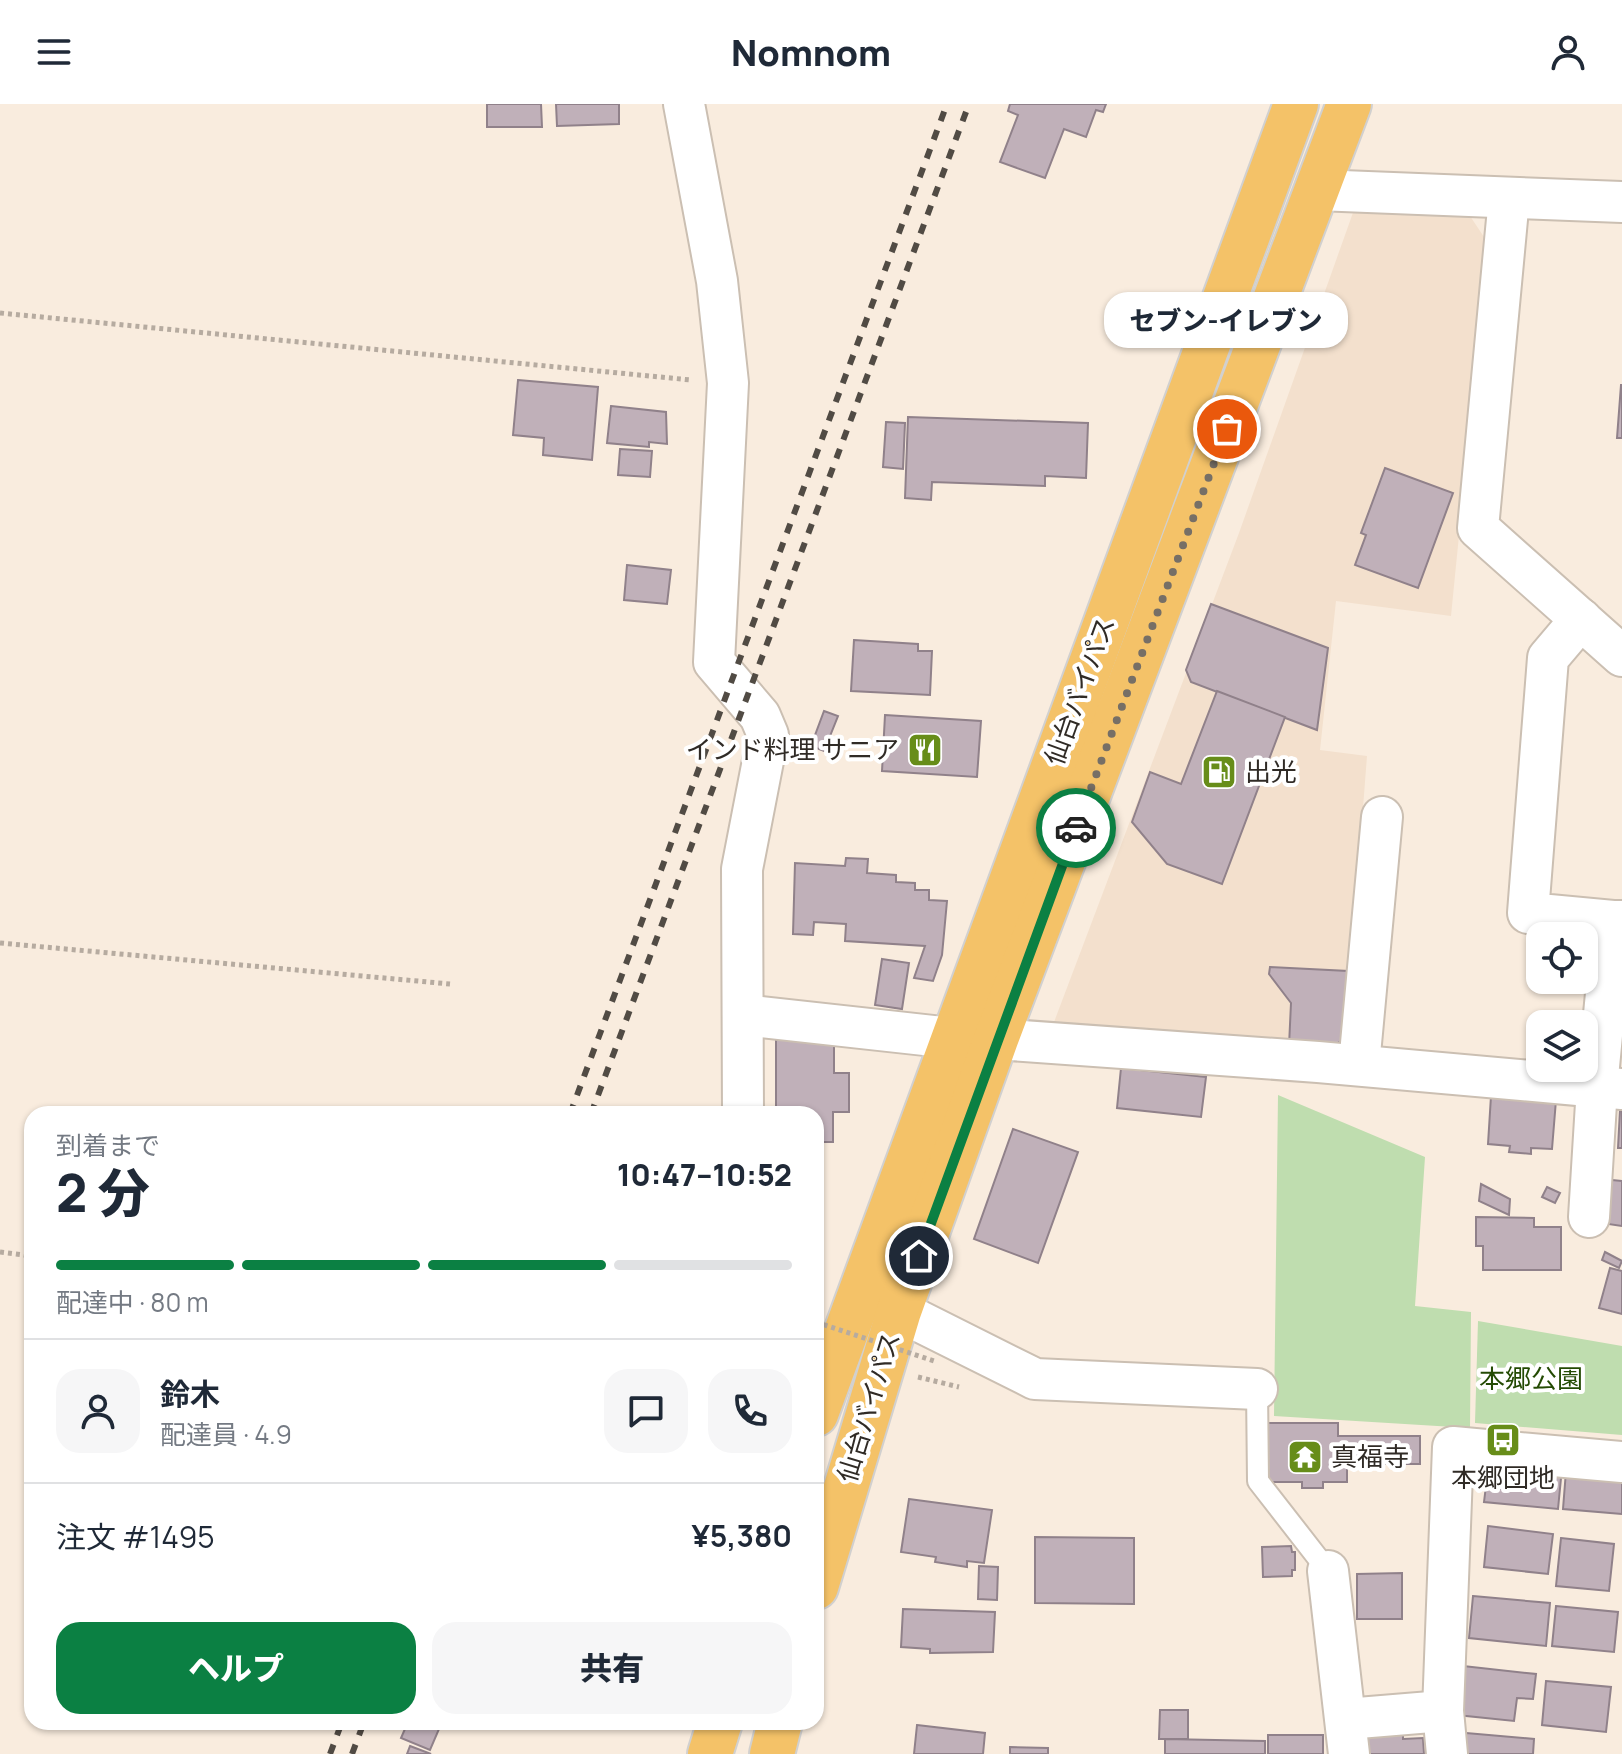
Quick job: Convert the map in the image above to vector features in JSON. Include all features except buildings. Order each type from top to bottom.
[{"type":"highway","name":"仙台バイパス","points":[[824,1392],[1296,104]]},
{"type":"highway","name":"仙台バイパス","points":[[824,1560],[899,1311],[996,1039],[1349,104]]},
{"type":"highway","points":[[710,1754],[718,1730]]},
{"type":"highway","points":[[772,1754],[778,1730]]},
{"type":"street","points":[[684,104],[717,281],[728,383],[714,662],[760,716],[768,735],[742,869],[743,1106]]},
{"type":"street","points":[[1317,190],[1622,202]]},
{"type":"street","points":[[1509,198],[1478,528],[1622,656]]},
{"type":"street","points":[[1581,619],[1548,658],[1528,913],[1618,921],[1609,1088],[1589,1217]]},
{"type":"street","points":[[1359,1065],[1382,817]]},
{"type":"street","points":[[743,1015],[952,1038]]},
{"type":"street","points":[[996,1039],[1359,1065],[1609,1088]]},
{"type":"street","points":[[899,1311],[1035,1379],[1257,1389]]},
{"type":"street","points":[[1447,1754],[1443,1711],[1453,1447],[1622,1462]]},
{"type":"street","points":[[1328,1571],[1348,1736],[1443,1711]]},
{"type":"lane","points":[[1257,1389],[1258,1481],[1328,1571]]},
{"type":"path","points":[[0,313],[728,383]]},
{"type":"path","points":[[0,943],[450,984]]},
{"type":"path","points":[[0,1252],[24,1255]]},
{"type":"path","points":[[824,1325],[934,1361]]},
{"type":"shaded area","points":[[1355,207],[1468,213],[1488,243],[1451,616],[1336,601],[1320,750],[1367,756],[1345,1039],[1324,1055],[1051,1030],[1239,533]]},
{"type":"green space","points":[[1278,1095],[1425,1157],[1415,1306],[1471,1312],[1470,1428],[1274,1416]]},
{"type":"green space","name":"本郷公園","points":[[1478,1321],[1622,1346],[1622,1435],[1475,1423]]},
{"type":"railway","points":[[573,1106],[947,104]]},
{"type":"railway","points":[[594,1106],[969,104]]},
{"type":"railway","points":[[330,1754],[339,1730]]},
{"type":"railway","points":[[352,1754],[361,1730]]},
{"type":"way so far","points":[[1076,828],[1227,429]]},
{"type":"place","name":"セブン-イレブン","points":[[1227,429]]},
{"type":"place","name":"インド料理 サニア","points":[[925,750]]},
{"type":"place","name":"出光","points":[[1219,772]]},
{"type":"place","name":"本郷団地","points":[[1503,1440]]},
{"type":"place","name":"真福寺","points":[[1305,1457]]},
{"type":"route","points":[[919,1256],[996,1039],[1076,828]]}]
